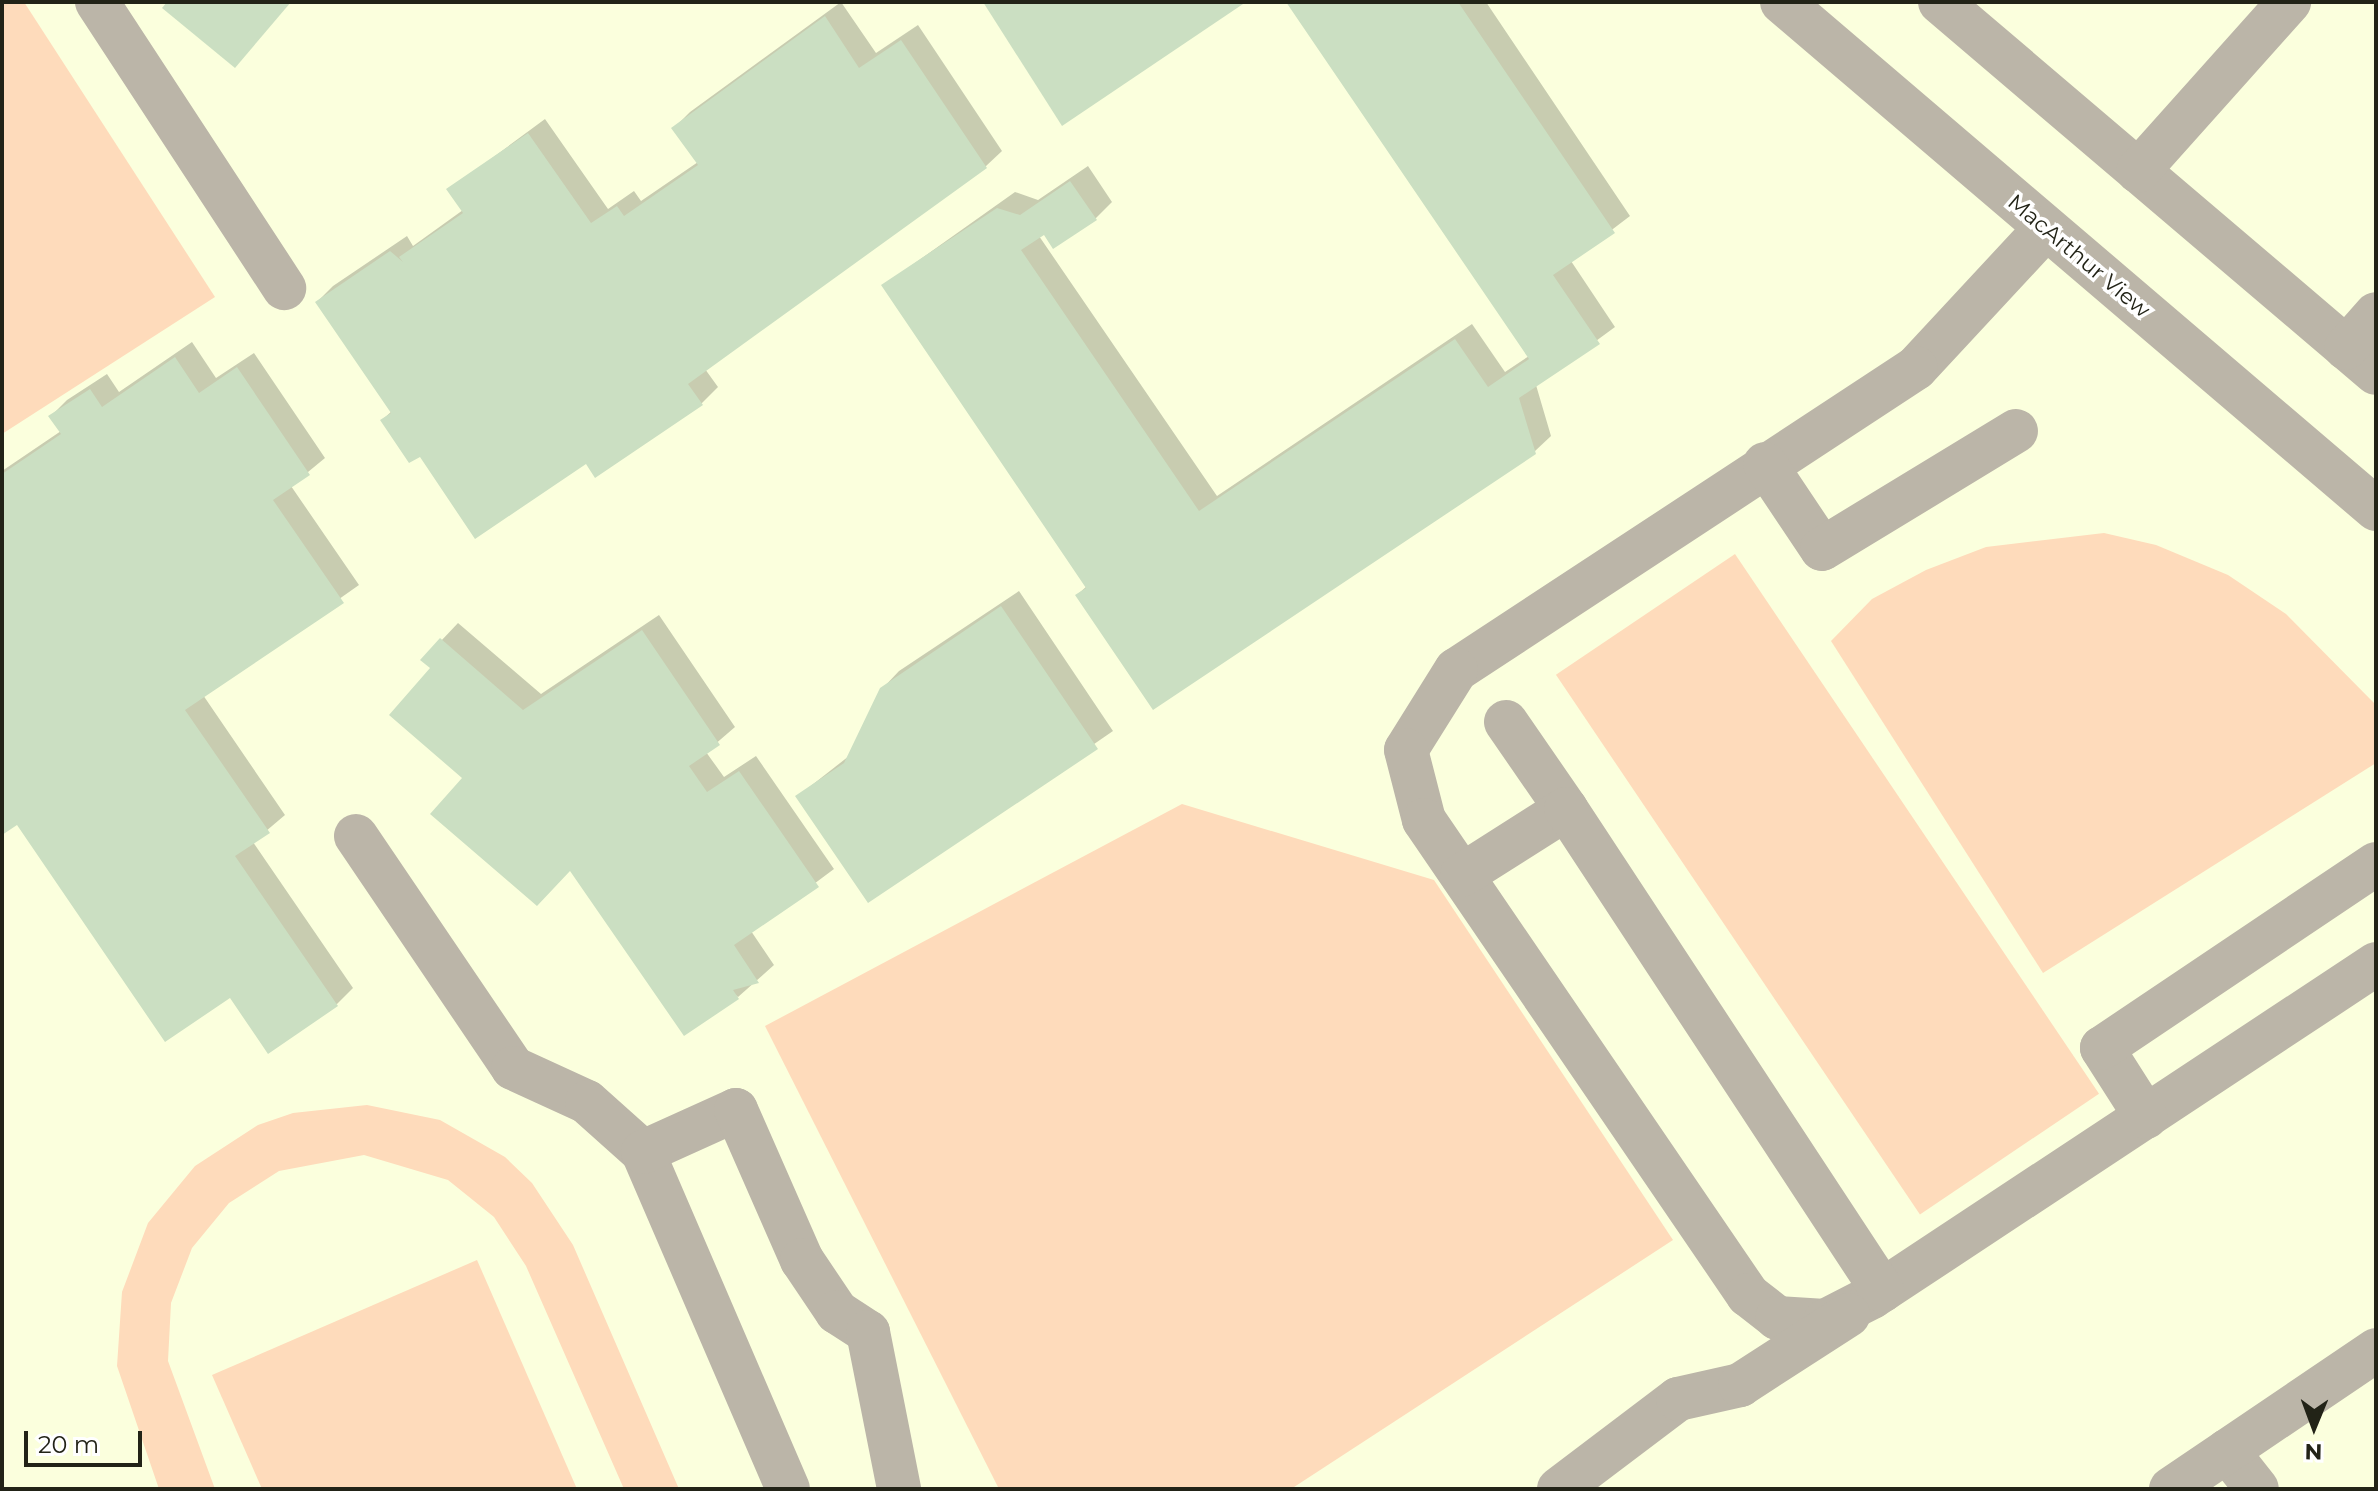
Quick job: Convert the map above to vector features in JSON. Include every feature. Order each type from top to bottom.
[{"type":"street","points":[[97,2],[284,288]]},
{"type":"street","name":"MacArthur View","points":[[1782,2],[2376,509]]},
{"type":"street","points":[[1940,2],[2361,360],[2376,314]]},
{"type":"street","points":[[2138,171],[2289,2]]},
{"type":"street","points":[[1877,1294],[1825,1321],[1777,1318],[1748,1295],[1424,820],[1406,750],[1456,670],[1765,464],[1916,368],[2046,228]]},
{"type":"street","points":[[1765,464],[1822,549],[2016,431]]},
{"type":"street","points":[[1506,722],[1566,809],[1877,1294]]},
{"type":"street","points":[[1462,875],[1566,809]]},
{"type":"street","points":[[356,836],[513,1068],[587,1102],[643,1152],[788,1489]]},
{"type":"street","points":[[2146,1117],[2102,1048],[2376,864]]},
{"type":"street","points":[[1559,1489],[1678,1399],[1740,1385],[2376,964]]},
{"type":"street","points":[[643,1152],[736,1110],[802,1260],[837,1312],[868,1332],[899,1489]]},
{"type":"street","points":[[2171,1489],[2376,1350]]},
{"type":"street","points":[[2227,1451],[2257,1489]]},
{"type":"shaded area","points":[[2,2],[24,2],[215,297],[2,434]]},
{"type":"shaded area","points":[[2104,533],[2156,545],[2228,575],[2286,614],[2376,705],[2376,763],[2043,973],[1831,641],[1872,599],[1926,570],[1986,547]]},
{"type":"shaded area","points":[[1735,554],[2099,1094],[1920,1214],[1556,675]]},
{"type":"shaded area","points":[[1182,804],[1434,880],[1673,1240],[1291,1489],[999,1489],[765,1026]]},
{"type":"shaded area","points":[[367,1105],[440,1120],[505,1157],[532,1183],[573,1245],[679,1489],[624,1489],[526,1266],[494,1217],[448,1180],[364,1155],[279,1171],[229,1203],[192,1248],[171,1303],[168,1361],[215,1489],[159,1489],[117,1366],[122,1292],[148,1223],[195,1166],[258,1125],[293,1113]]},
{"type":"shaded area","points":[[477,1260],[577,1489],[262,1489],[212,1375]]},
{"type":"building","points":[[167,2],[291,2],[235,68],[162,8]]},
{"type":"building","points":[[983,2],[1246,2],[1062,126]]},
{"type":"building","points":[[1286,2],[1458,2],[1615,233],[1553,275],[1600,344],[1519,398],[1536,454],[1153,710],[1075,595],[1086,588],[881,285],[997,208],[1020,215],[1070,181],[1097,220],[1053,249],[1044,235],[1021,250],[1199,511],[1455,339],[1488,387],[1529,359]]},
{"type":"building","points":[[825,16],[859,68],[901,40],[987,168],[688,384],[703,405],[595,478],[586,464],[475,539],[420,457],[409,463],[380,420],[391,413],[315,302],[390,251],[403,262],[399,257],[463,213],[446,189],[528,133],[591,223],[617,206],[624,216],[698,165],[671,128]]},
{"type":"building","points":[[175,357],[199,393],[237,367],[310,475],[273,500],[344,603],[185,710],[270,833],[235,856],[338,1006],[268,1054],[230,998],[165,1042],[17,825],[2,835],[2,474],[61,434],[48,416],[90,389],[102,407]]},
{"type":"building","points":[[1001,606],[1098,749],[868,903],[795,796],[844,763],[880,688]]},
{"type":"building","points":[[642,630],[720,745],[689,766],[707,792],[739,771],[819,887],[734,945],[759,983],[733,990],[739,999],[684,1036],[570,871],[537,906],[430,814],[462,778],[389,715],[430,668],[420,660],[440,638],[523,710]]}]
